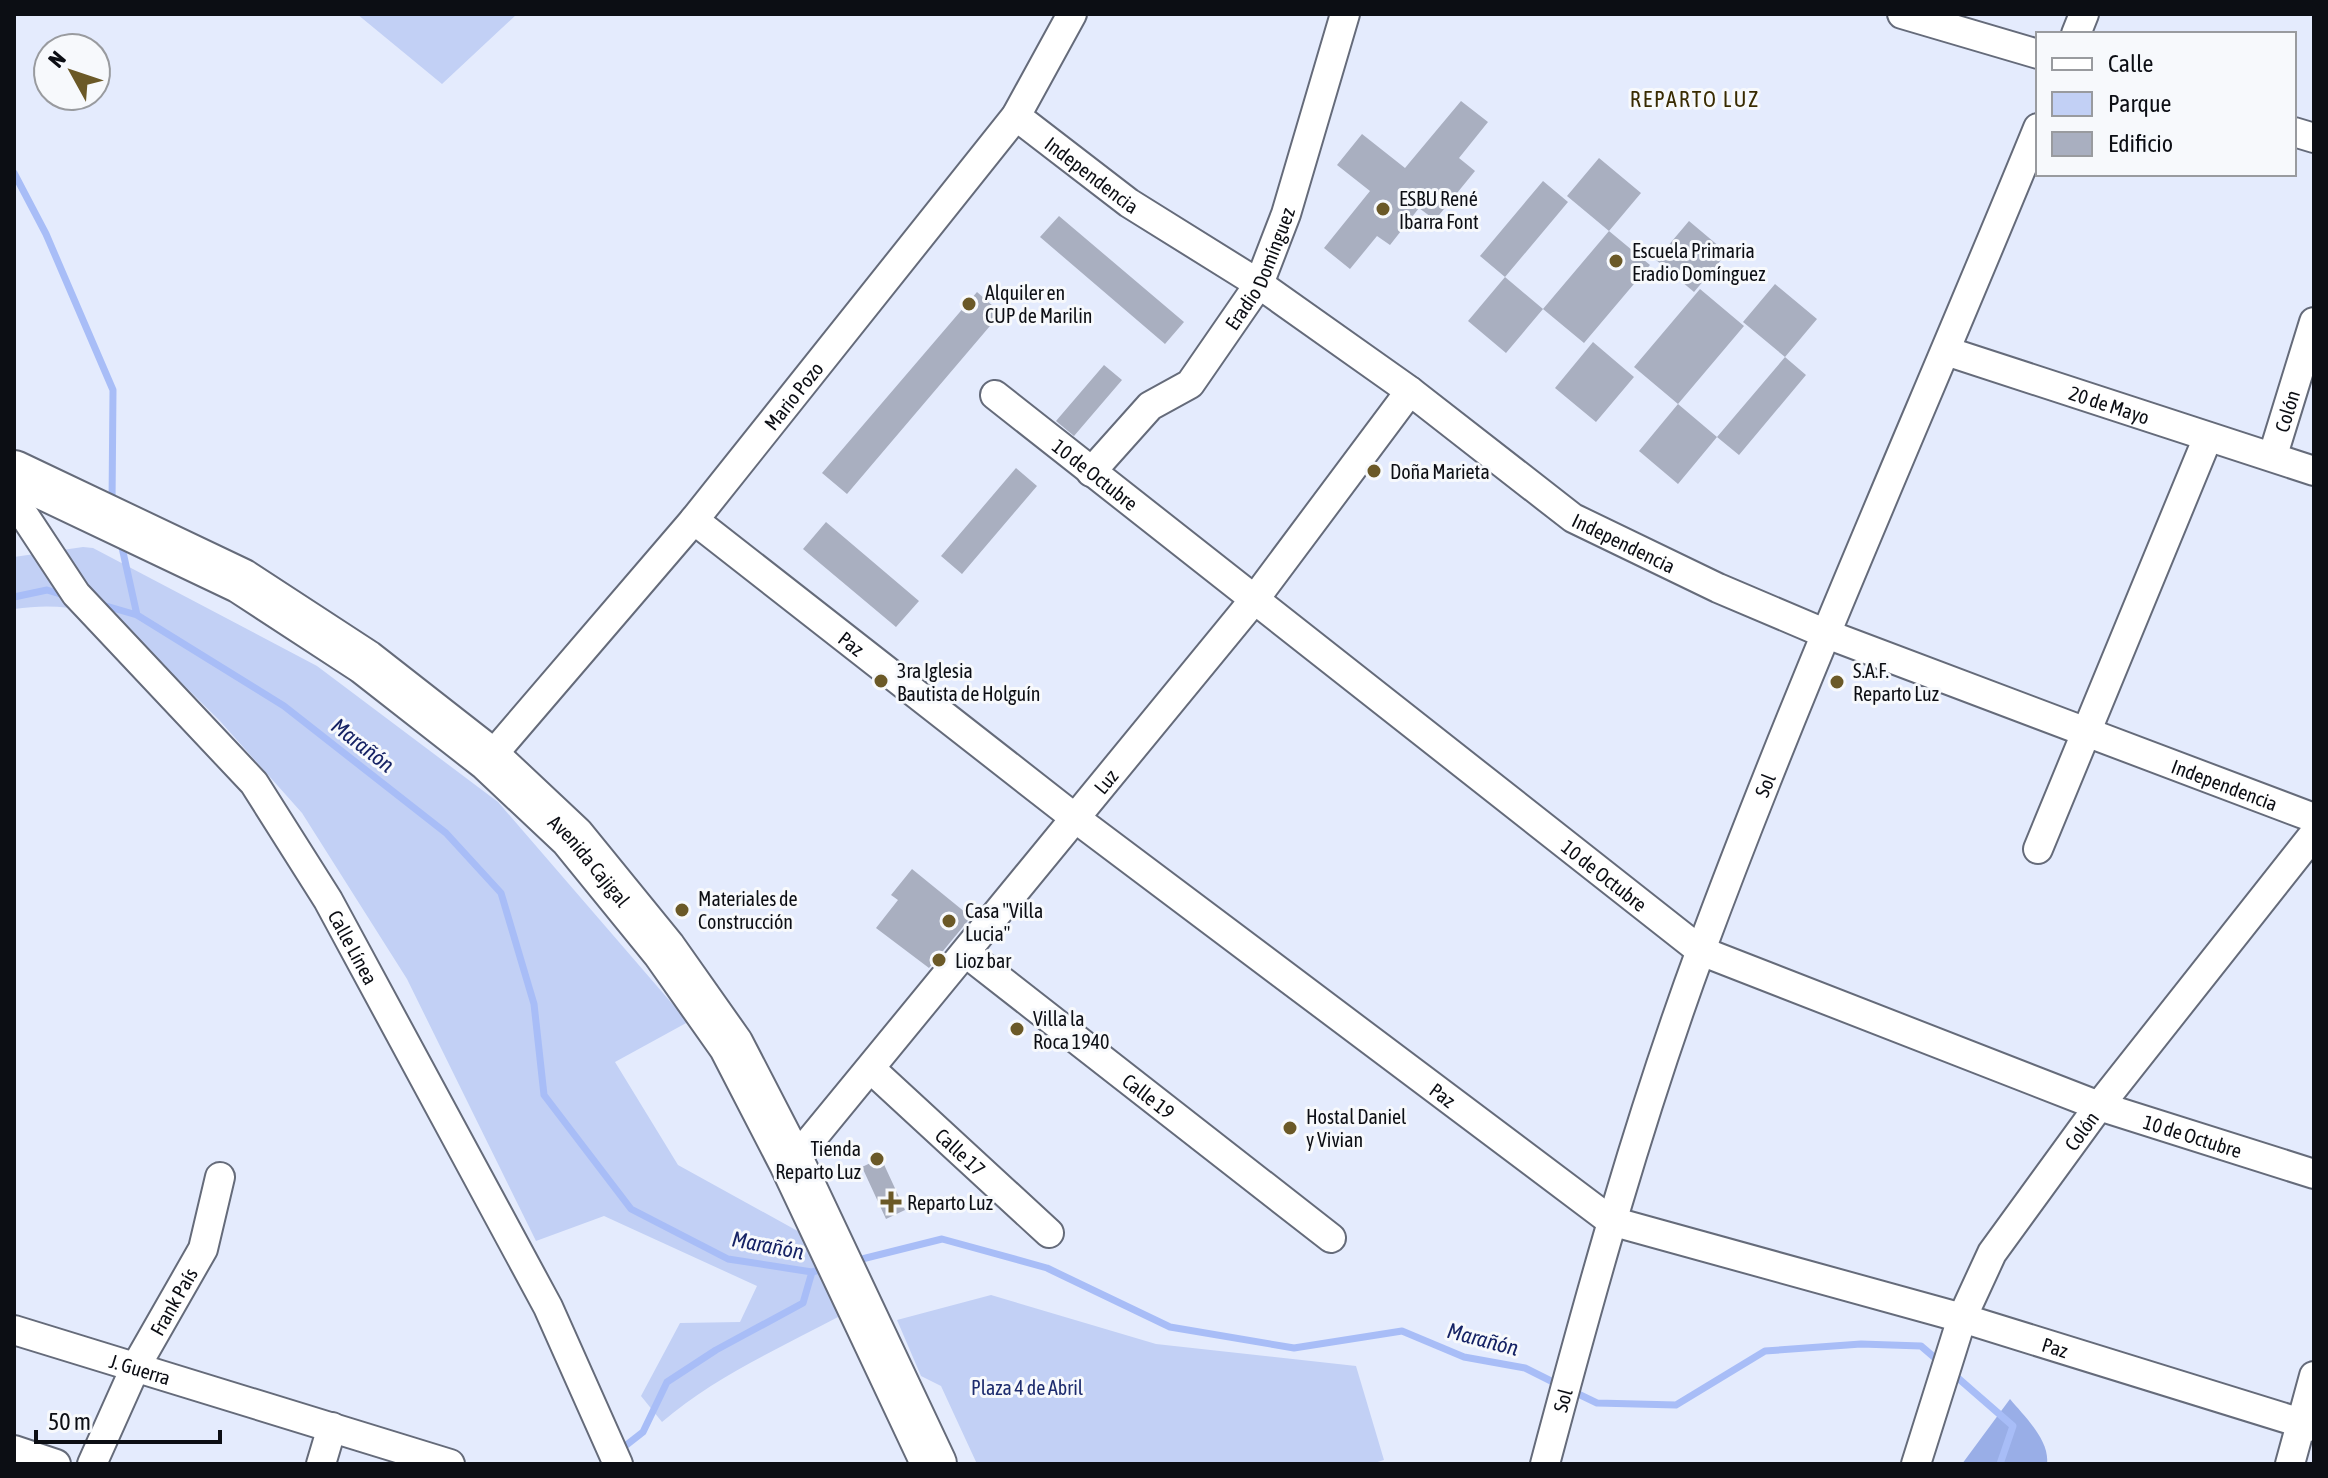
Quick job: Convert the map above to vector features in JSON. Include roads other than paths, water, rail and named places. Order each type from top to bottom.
[{"type":"main road","name":"Avenida Cajigal","points":[[14,473],[253,589],[365,662],[489,759],[572,837],[664,950],[731,1045],[792,1163],[934,1464]]},
{"type":"street","name":"Mario Pozo","points":[[489,759],[694,520],[1016,116],[1072,14]]},
{"type":"street","name":"Eradio Domínguez","points":[[1091,472],[1150,406],[1190,384],[1259,284],[1286,214],[1345,14]]},
{"type":"street","points":[[1902,14],[2036,53]]},
{"type":"street","name":"Independencia","points":[[1016,116],[1116,194],[1259,284],[1410,391],[1573,518],[1718,588],[1824,633],[2314,818]]},
{"type":"street","name":"Sol","points":[[1545,1464],[1611,1221],[1701,951],[1824,633],[2036,133]]},
{"type":"street","name":"Colón","points":[[2273,455],[2313,332]]},
{"type":"street","name":"20 de Mayo","points":[[1946,351],[2208,437],[2273,455],[2314,471]]},
{"type":"street","name":"Luz","points":[[792,1163],[1254,600],[1410,391]]},
{"type":"street","name":"10 de Octubre","points":[[995,395],[1701,951],[2099,1106],[2314,1174]]},
{"type":"street","points":[[2038,849],[2208,437]]},
{"type":"street","name":"Calle Línea","points":[[14,483],[20,509],[76,594],[254,783],[328,900],[548,1307],[618,1464]]},
{"type":"street","name":"Paz","points":[[694,520],[1075,818],[1611,1221],[1959,1327],[2307,1425]]},
{"type":"street","name":"Colón","points":[[1916,1464],[1959,1327],[1992,1253],[2099,1106],[2314,834]]},
{"type":"street","name":"Calle 19","points":[[966,953],[1331,1238]]},
{"type":"street","name":"Calle 17","points":[[871,1069],[1049,1233]]},
{"type":"street","name":"Frank País","points":[[92,1464],[135,1368],[203,1249],[220,1177]]},
{"type":"street","name":"J. Guerra","points":[[14,1330],[450,1464]]},
{"type":"street","points":[[2290,1464],[2307,1425],[2314,1376]]},
{"type":"street","points":[[321,1464],[332,1427]]},
{"type":"street","points":[[14,1450],[56,1464]]},
{"type":"waterway","name":"Marañón","points":[[14,173],[46,234],[113,390],[112,504]]},
{"type":"waterway","name":"Marañón","points":[[121,543],[137,615]]},
{"type":"waterway","points":[[14,597],[47,590],[67,596]]},
{"type":"waterway","name":"Marañón","points":[[99,604],[137,615],[284,706],[446,833],[501,893],[534,1004],[544,1095],[631,1209],[728,1259],[812,1272],[827,1268]]},
{"type":"waterway","name":"Marañón","points":[[854,1261],[942,1239],[1047,1268],[1170,1327],[1294,1348],[1402,1331],[1464,1357],[1525,1368],[1561,1386]]},
{"type":"waterway","points":[[620,1450],[643,1432],[667,1382],[716,1350],[803,1303],[812,1272]]},
{"type":"waterway","name":"Marañón","points":[[1572,1391],[1597,1403],[1676,1405],[1765,1351],[1861,1344],[1921,1346],[1942,1364]]},
{"type":"waterway","name":"Marañón","points":[[1951,1372],[2013,1426],[2000,1464]]},
{"type":"place","name":"ESBU René Ibarra Font","points":[[1383,209]]},
{"type":"place","name":"Escuela Primaria Eradio Domínguez","points":[[1616,261]]},
{"type":"place","name":"Alquiler en CUP de Marilin","points":[[969,304]]},
{"type":"place","name":"Doña Marieta","points":[[1374,471]]},
{"type":"place","name":"3ra Iglesia Bautista de Holguín","points":[[881,681]]},
{"type":"place","name":"S.A.F. Reparto Luz","points":[[1837,682]]},
{"type":"place","name":"Materiales de Construcción","points":[[682,910]]},
{"type":"place","name":"Casa \"Villa Lucia\"","points":[[949,921]]},
{"type":"place","name":"Lioz bar","points":[[939,960]]},
{"type":"place","name":"Villa la Roca 1940","points":[[1017,1029]]},
{"type":"place","name":"Hostal Daniel y Vivian","points":[[1290,1128]]},
{"type":"place","name":"Tienda Reparto Luz","points":[[877,1159]]},
{"type":"place","name":"Reparto Luz","points":[[891,1202]]},
{"type":"district","name":"REPARTO LUZ","points":[[1695,99]]},
{"type":"park label","name":"Plaza 4 de Abril","points":[[1027,1387]]}]
